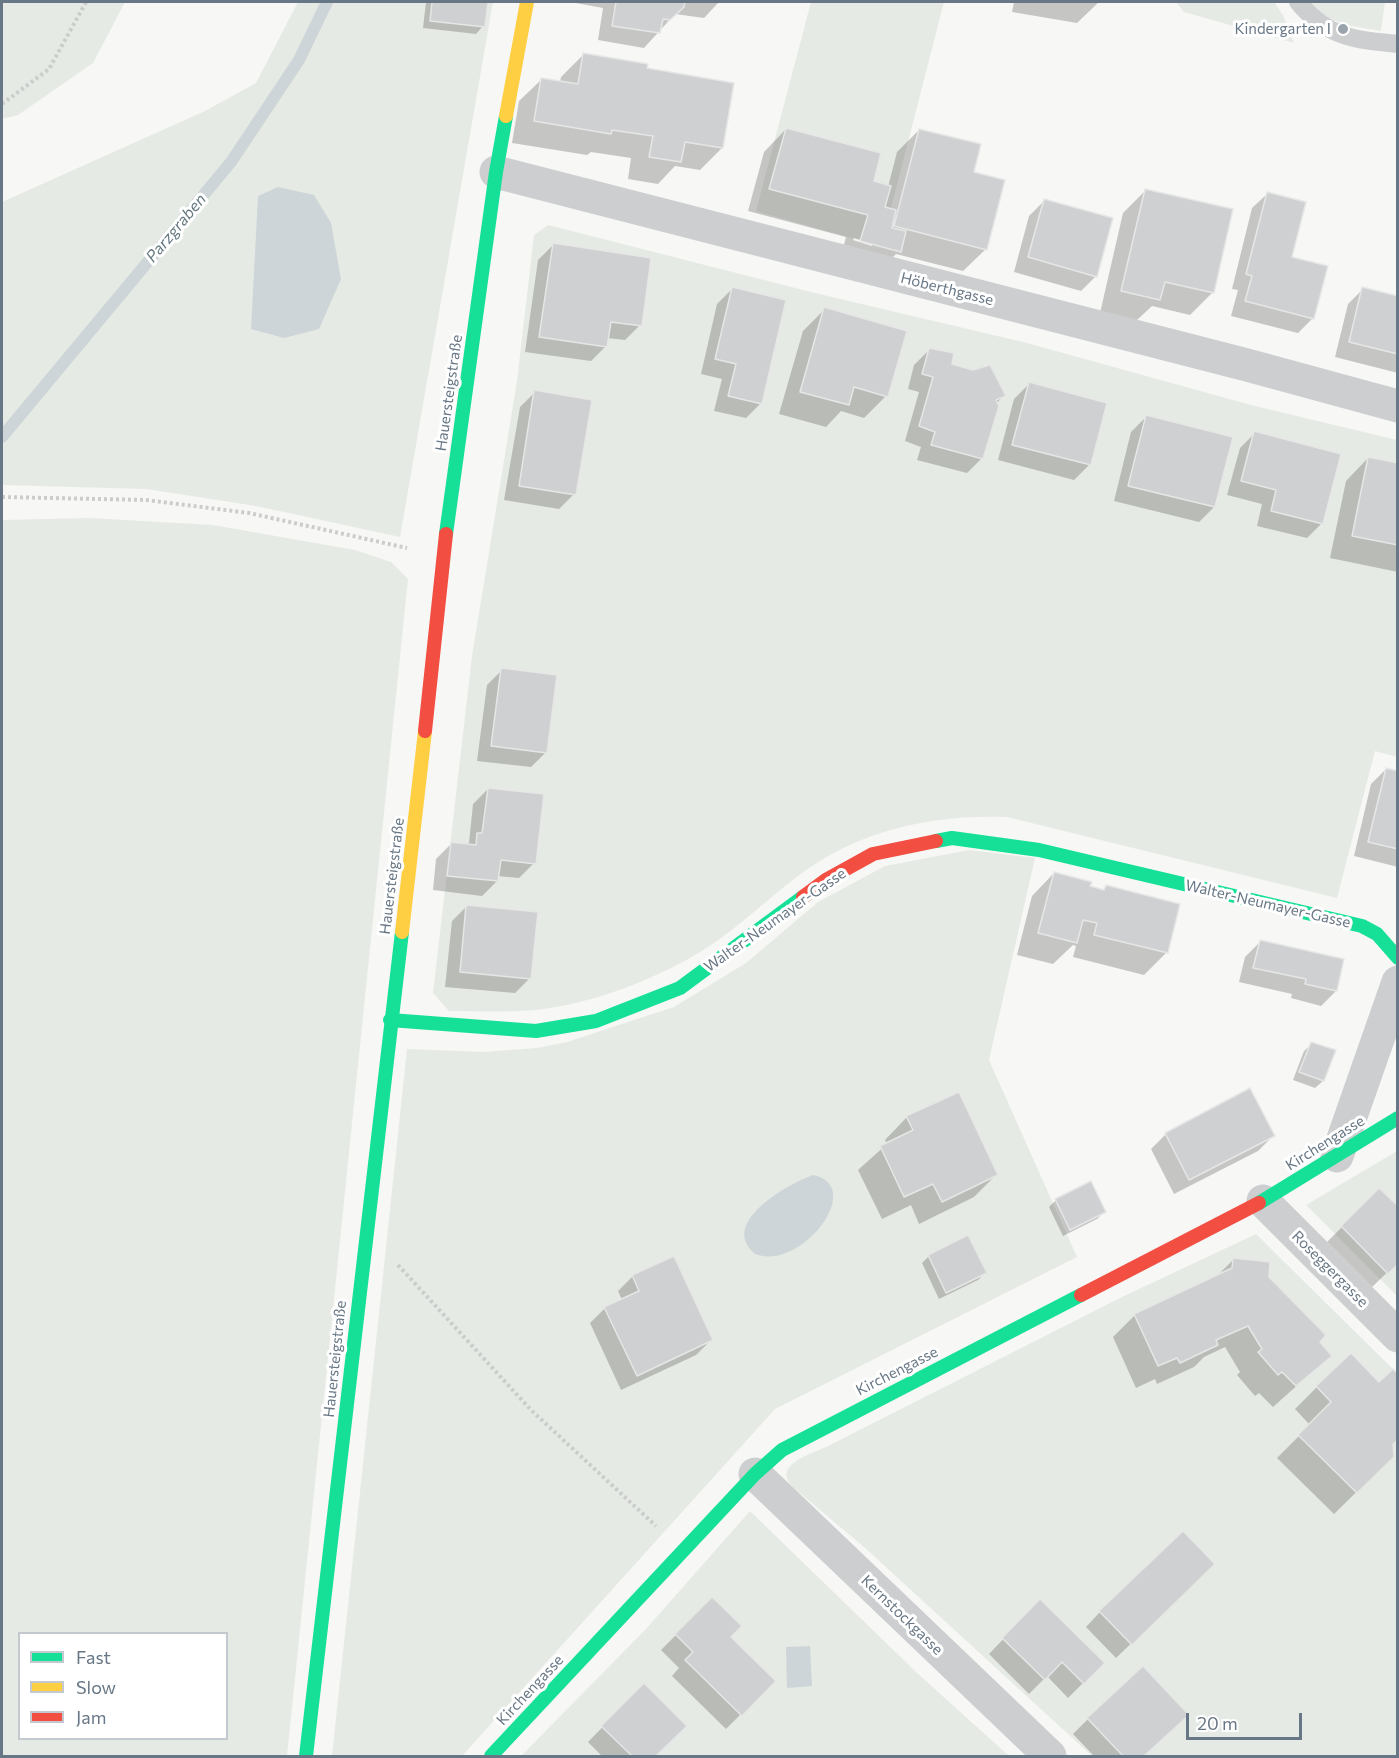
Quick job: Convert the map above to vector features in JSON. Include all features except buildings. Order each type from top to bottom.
[{"type":"street","name":"Hauersteigstraße","points":[[306,1756],[390,1020],[414,837],[443,555],[496,172],[527,2]]},
{"type":"street","name":"Höberthgasse","points":[[496,172],[1247,364],[1398,406]]},
{"type":"street","name":"Walter-Neumayer-Gasse","points":[[390,1020],[536,1031],[596,1021],[680,987],[826,880],[873,854],[952,838],[1039,850],[1362,926],[1377,934],[1398,957]]},
{"type":"street","points":[[1337,1156],[1398,982]]},
{"type":"street","name":"Kirchengasse","points":[[491,1756],[755,1474],[782,1450],[1263,1201],[1398,1118]]},
{"type":"street","name":"Roseggergasse","points":[[1263,1201],[1398,1336]]},
{"type":"street","name":"Kernstockgasse","points":[[755,1474],[1050,1756]]},
{"type":"lane","points":[[1299,2],[1330,31],[1348,38],[1398,44]]},
{"type":"path","points":[[2,104],[49,69],[86,2]]},
{"type":"path","points":[[2,497],[146,500],[249,513],[443,555]]},
{"type":"path","points":[[366,1230],[531,1410],[683,1552]]},
{"type":"shaded area","points":[[2,2],[125,2],[93,63],[18,115],[2,119]]},
{"type":"shaded area","points":[[298,2],[493,2],[400,537],[256,506],[146,489],[2,485],[2,202],[205,111],[256,83]]},
{"type":"shaded area","points":[[811,2],[944,2],[891,208],[879,246],[756,211]]},
{"type":"shaded area","points":[[1176,2],[1274,2],[1283,15],[1294,43],[1184,12]]},
{"type":"shaded area","points":[[1310,2],[1385,2],[1381,31],[1351,26],[1333,20],[1317,10]]},
{"type":"shaded area","points":[[278,187],[314,195],[331,223],[341,279],[319,329],[284,338],[251,329],[258,196]]},
{"type":"shaded area","points":[[548,225],[815,293],[1027,343],[1251,405],[1397,440],[1397,757],[1375,751],[1337,898],[1007,817],[950,819],[894,829],[868,837],[842,849],[794,879],[710,946],[661,973],[623,989],[584,1001],[544,1009],[449,1011],[433,993],[472,656],[517,381],[534,235]]},
{"type":"shaded area","points":[[89,518],[213,525],[355,550],[391,562],[408,579],[287,1756],[2,1756],[2,520]]},
{"type":"shaded area","points":[[969,850],[1035,858],[989,1060],[1077,1257],[775,1409],[462,1756],[332,1756],[407,1049],[483,1052],[537,1048],[567,1042],[674,1007],[746,963],[818,902],[885,866]]},
{"type":"shaded area","points":[[1397,1151],[1397,1296],[1306,1205]]},
{"type":"shaded area","points":[[813,1175],[828,1182],[833,1195],[831,1210],[822,1225],[808,1240],[791,1251],[773,1256],[755,1254],[746,1242],[745,1230],[750,1218],[774,1196]]},
{"type":"shaded area","points":[[1256,1234],[1397,1373],[1397,1756],[1092,1756],[864,1547],[795,1489],[788,1481],[787,1473],[789,1467],[803,1457],[1122,1297]]},
{"type":"shaded area","points":[[750,1511],[916,1672],[1009,1756],[521,1756],[646,1629]]},
{"type":"shaded area","points":[[810,1646],[812,1686],[787,1688],[786,1647]]},
{"type":"waterway","name":"Parzgraben","points":[[2,437],[231,162],[299,60],[327,2]]},
{"type":"traffic: fast","points":[[446,534],[496,172],[506,116]]},
{"type":"traffic: fast","points":[[936,841],[952,838],[1039,850],[1362,926],[1377,934],[1398,958]]},
{"type":"traffic: fast","points":[[390,1020],[536,1031],[596,1021],[680,988],[803,897]]},
{"type":"traffic: fast","points":[[306,1756],[402,932]]},
{"type":"traffic: fast","points":[[1259,1203],[1398,1118]]},
{"type":"traffic: fast","points":[[491,1756],[755,1474],[782,1450],[1081,1295]]},
{"type":"traffic: slow","points":[[506,116],[527,2]]},
{"type":"traffic: slow","points":[[402,932],[425,731]]},
{"type":"traffic: jam","points":[[425,731],[446,534]]},
{"type":"traffic: jam","points":[[803,897],[826,880],[873,854],[936,841]]},
{"type":"traffic: jam","points":[[1081,1295],[1259,1203]]},
{"type":"place","name":"Kindergarten I","points":[[1343,29]]}]
